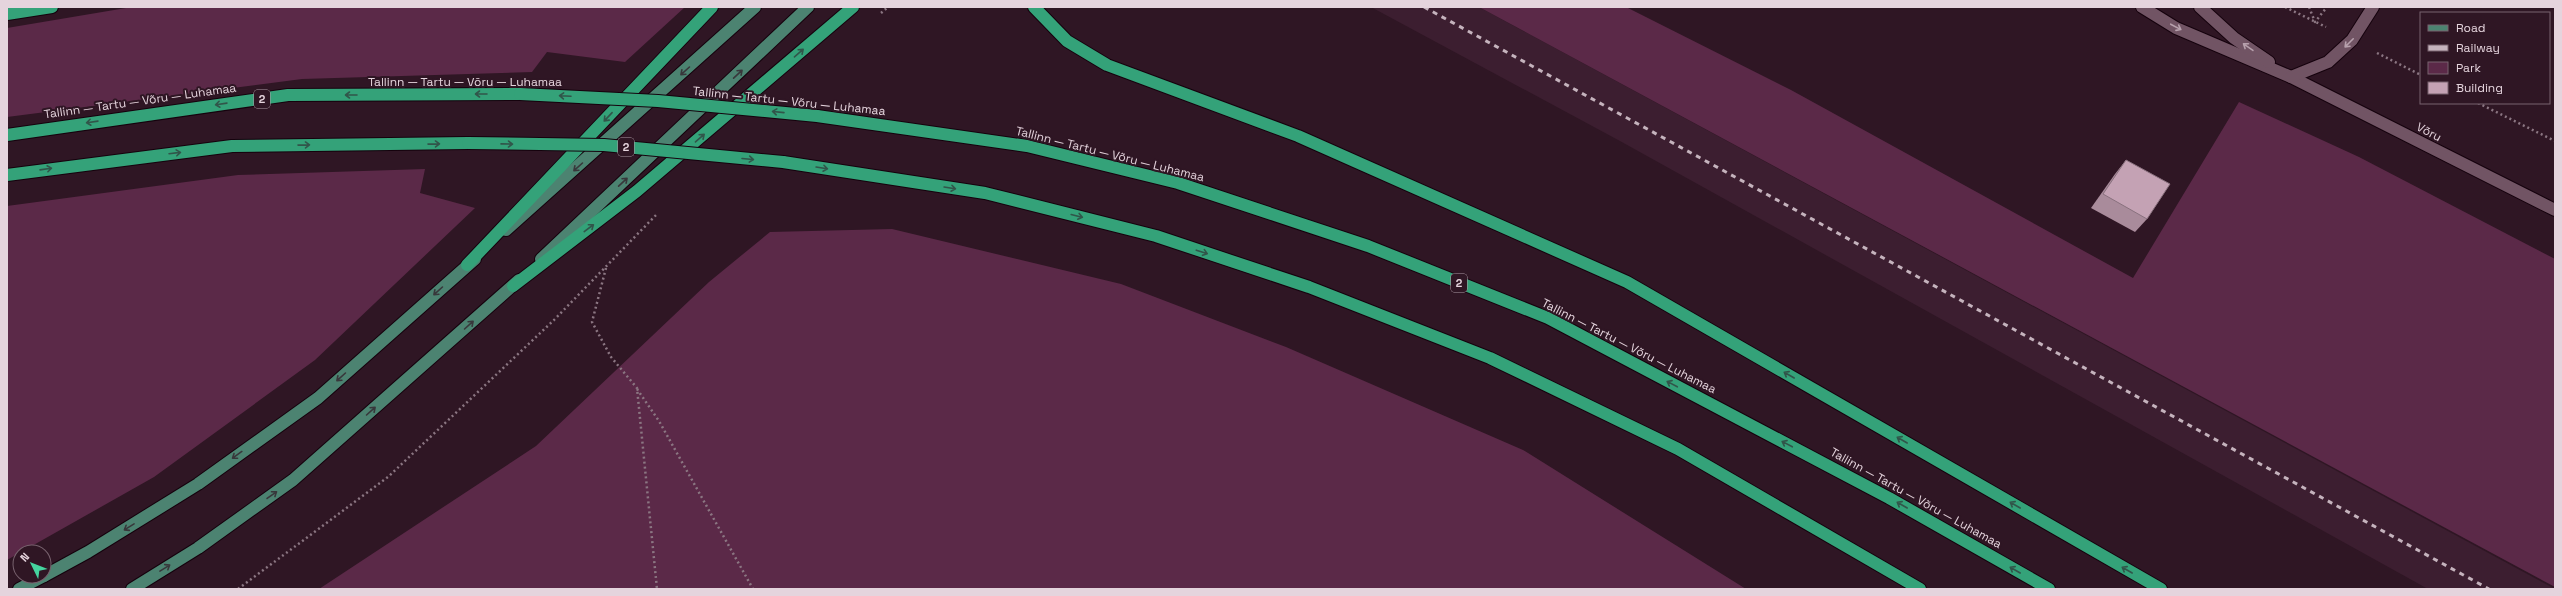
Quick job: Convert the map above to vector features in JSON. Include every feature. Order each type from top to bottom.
[{"type":"highway","points":[[7,14],[52,7]]},
{"type":"highway","points":[[467,265],[712,7]]},
{"type":"highway","points":[[513,286],[637,191],[853,7]]},
{"type":"highway","points":[[1034,7],[1066,41],[1107,64],[1298,136],[1628,282],[2161,589]]},
{"type":"highway","name":"Tallinn — Tartu — Võru — Luhamaa","points":[[7,135],[288,95],[520,94],[658,101],[817,116],[1028,146],[1178,182],[1368,246],[1548,318],[1889,498],[2049,589]]},
{"type":"highway","name":"2","points":[[7,175],[232,146],[468,143],[604,145],[783,162],[985,193],[1156,236],[1309,287],[1490,358],[1678,449],[1920,589]]},
{"type":"main road","points":[[52,572],[88,552],[198,484],[318,398],[756,7]]},
{"type":"main road","points":[[132,589],[198,548],[293,480],[513,286],[808,7]]},
{"type":"main road","points":[[19,589],[29,584]]},
{"type":"street","name":"Võru","points":[[2142,7],[2176,28],[2291,77],[2555,210]]},
{"type":"street","name":"Võru","points":[[2200,7],[2234,38],[2291,77]]},
{"type":"street","points":[[2291,77],[2328,62],[2352,40],[2373,7]]},
{"type":"path","points":[[876,17],[888,7]]},
{"type":"path","points":[[2309,7],[2315,22],[2327,7]]},
{"type":"path","points":[[2480,104],[2555,141]]},
{"type":"path","points":[[238,589],[388,477],[554,320],[659,211]]},
{"type":"path","points":[[607,266],[596,298],[592,322],[611,357],[636,388],[659,421],[753,589]]},
{"type":"path","points":[[636,388],[657,589]]},
{"type":"shaded area","points":[[1371,7],[1479,7],[2555,589],[2428,589],[1620,141]]},
{"type":"green space","points":[[132,7],[685,7],[625,62],[547,52],[532,72],[302,79],[7,117],[7,28]]},
{"type":"green space","points":[[1479,7],[1626,7],[1791,90],[2133,278],[2239,102],[2359,157],[2555,259],[2555,587]]},
{"type":"green space","points":[[425,169],[420,193],[475,208],[315,360],[154,477],[35,544],[12,544],[12,557],[7,560],[7,206],[238,175]]},
{"type":"green space","points":[[892,229],[1121,284],[1286,347],[1523,450],[1746,589],[319,589],[536,446],[709,282],[770,232]]},
{"type":"building","points":[[2126,160],[2170,184],[2147,219],[2103,194]]},
{"type":"railway","points":[[1424,7],[2489,589]]}]
